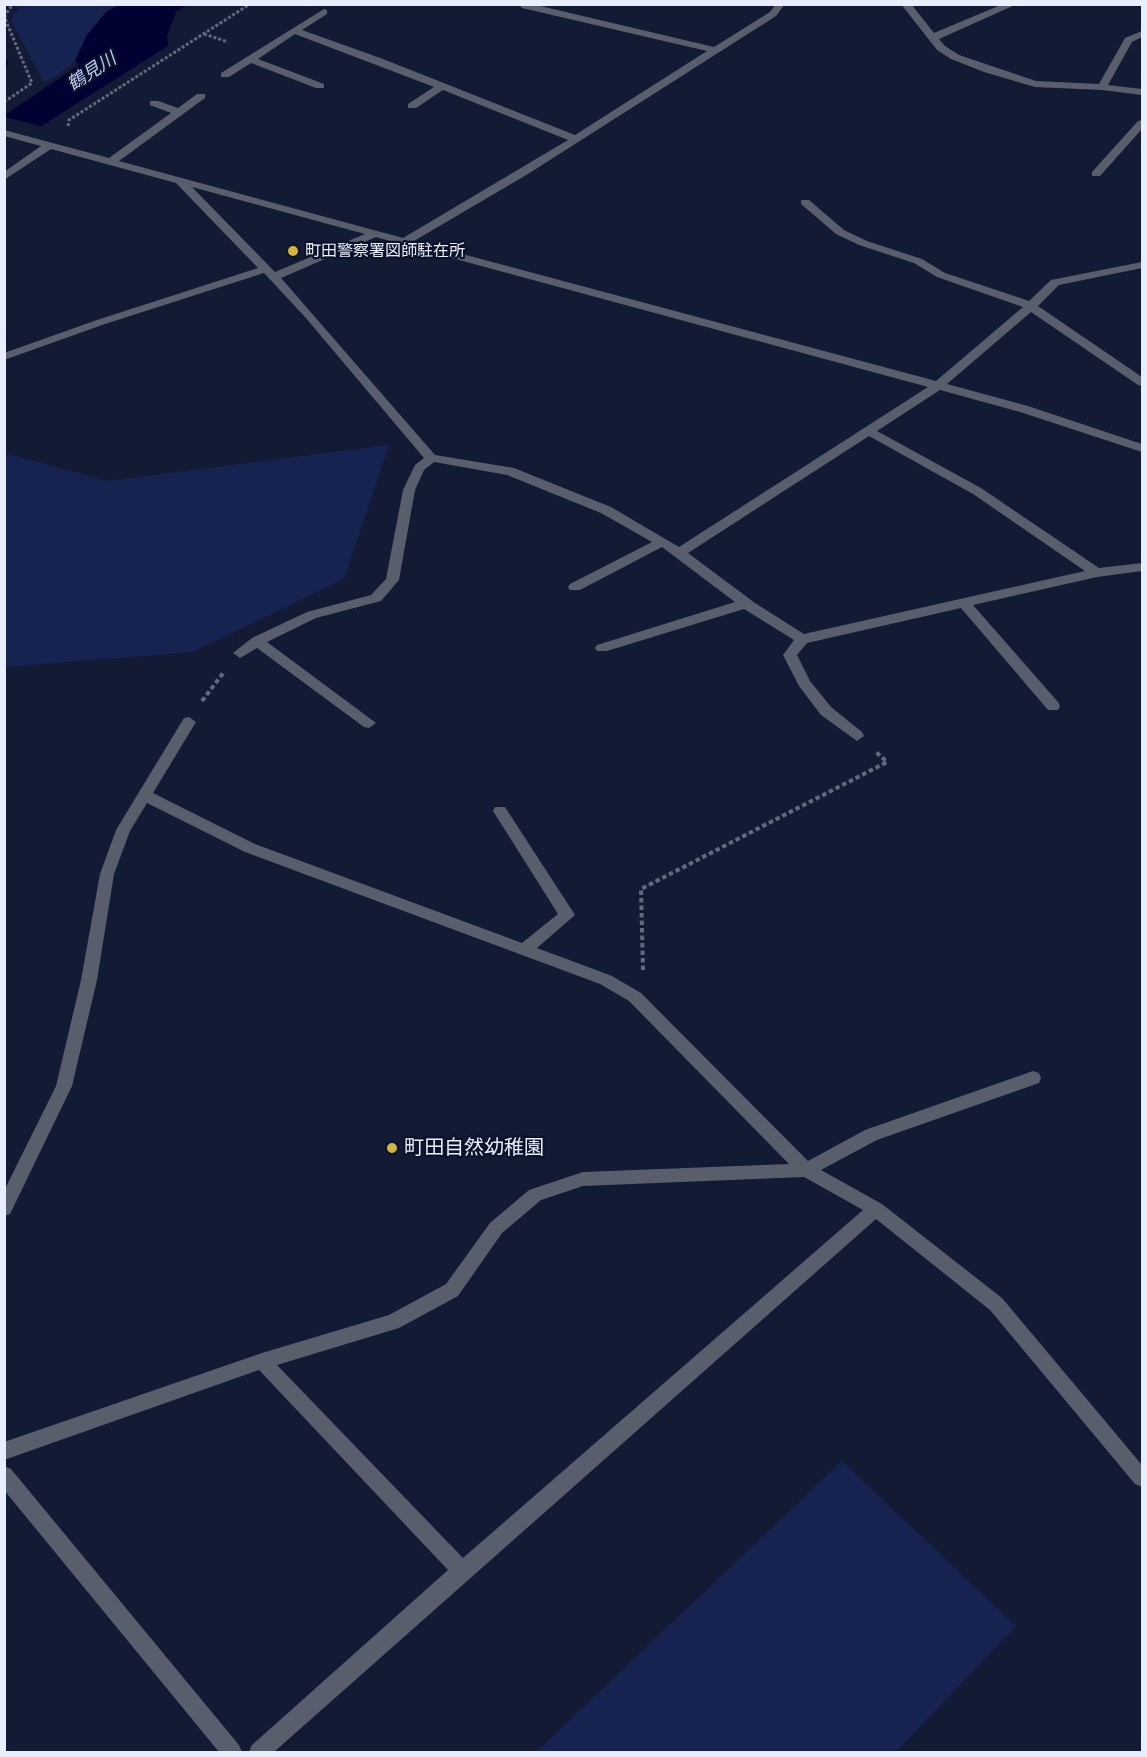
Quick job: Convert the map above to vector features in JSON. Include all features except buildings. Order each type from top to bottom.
[{"type":"street","points":[[404,242],[576,139],[773,14],[781,4]]},
{"type":"street","points":[[905,4],[941,48],[955,57],[1035,84],[1102,87],[1143,93]]},
{"type":"street","points":[[932,38],[1013,4]]},
{"type":"street","points":[[522,5],[715,50]]},
{"type":"street","points":[[587,20],[599,9]]},
{"type":"street","points":[[225,75],[324,12]]},
{"type":"street","points":[[295,31],[576,139]]},
{"type":"street","points":[[1102,87],[1128,40],[1143,34]]},
{"type":"street","points":[[250,59],[320,86]]},
{"type":"street","points":[[412,106],[442,86]]},
{"type":"street","points":[[110,162],[201,96]]},
{"type":"street","points":[[154,103],[179,112]]},
{"type":"street","points":[[1096,174],[1143,123]]},
{"type":"street","points":[[4,133],[938,386],[1090,429],[1143,448]]},
{"type":"street","points":[[4,177],[49,146]]},
{"type":"street","points":[[179,181],[309,315],[431,458],[510,471],[606,510],[679,553],[747,603],[802,639]]},
{"type":"street","points":[[805,202],[840,232],[862,243],[918,261],[941,275],[1031,306],[1143,382]]},
{"type":"street","points":[[4,357],[101,322],[270,273],[374,234]]},
{"type":"street","points":[[679,553],[938,386],[1031,306],[1055,282],[1143,265]]},
{"type":"street","points":[[869,431],[977,491],[1097,573]]},
{"type":"street","points":[[240,653],[258,641],[312,615],[376,598],[392,580],[409,490],[419,468],[431,458]]},
{"type":"street","points":[[575,587],[662,542]]},
{"type":"street","points":[[857,736],[826,711],[804,683],[790,655],[802,639],[1097,573],[1143,567]]},
{"type":"street","points":[[602,648],[747,603]]},
{"type":"street","points":[[964,603],[1053,706]]},
{"type":"street","points":[[258,641],[369,723]]},
{"type":"street","points":[[4,1209],[64,1086],[89,980],[107,874],[123,830],[189,722]]},
{"type":"street","points":[[145,795],[250,848],[606,980],[635,997],[806,1170],[876,1209],[996,1304],[1143,1478]]},
{"type":"street","points":[[500,811],[567,915],[524,950]]},
{"type":"street","points":[[4,1450],[262,1361],[393,1322],[452,1290],[496,1228],[535,1195],[583,1179],[806,1170],[871,1136],[1033,1078]]},
{"type":"street","points":[[259,1752],[876,1209]]},
{"type":"street","points":[[262,1361],[462,1571]]},
{"type":"street","points":[[4,1475],[232,1752]]},
{"type":"path","points":[[4,102],[32,83],[6,21],[5,15],[13,4]]},
{"type":"path","points":[[67,131],[69,120],[250,4]]},
{"type":"path","points":[[189,722],[210,688],[240,653]]},
{"type":"path","points":[[635,997],[643,977],[640,889],[887,762],[857,736]]},
{"type":"shaded area","points":[[23,5],[120,5],[107,11],[87,35],[75,61],[58,75],[44,82],[12,23],[12,16]]},
{"type":"shaded area","points":[[389,445],[344,579],[193,652],[5,667],[5,453],[107,481]]},
{"type":"shaded area","points":[[842,1461],[1016,1626],[896,1752],[536,1752]]},
{"type":"water","name":"鶴見川","points":[[120,5],[186,5],[176,12],[167,36],[168,46],[5,149],[5,115],[79,65],[75,61],[87,35],[107,11]]},
{"type":"pier","points":[[5,117],[44,127],[4,152]]},
{"type":"place","name":"町田警察署図師駐在所","points":[[293,251]]},
{"type":"place","name":"町田自然幼稚園","points":[[392,1148]]}]
